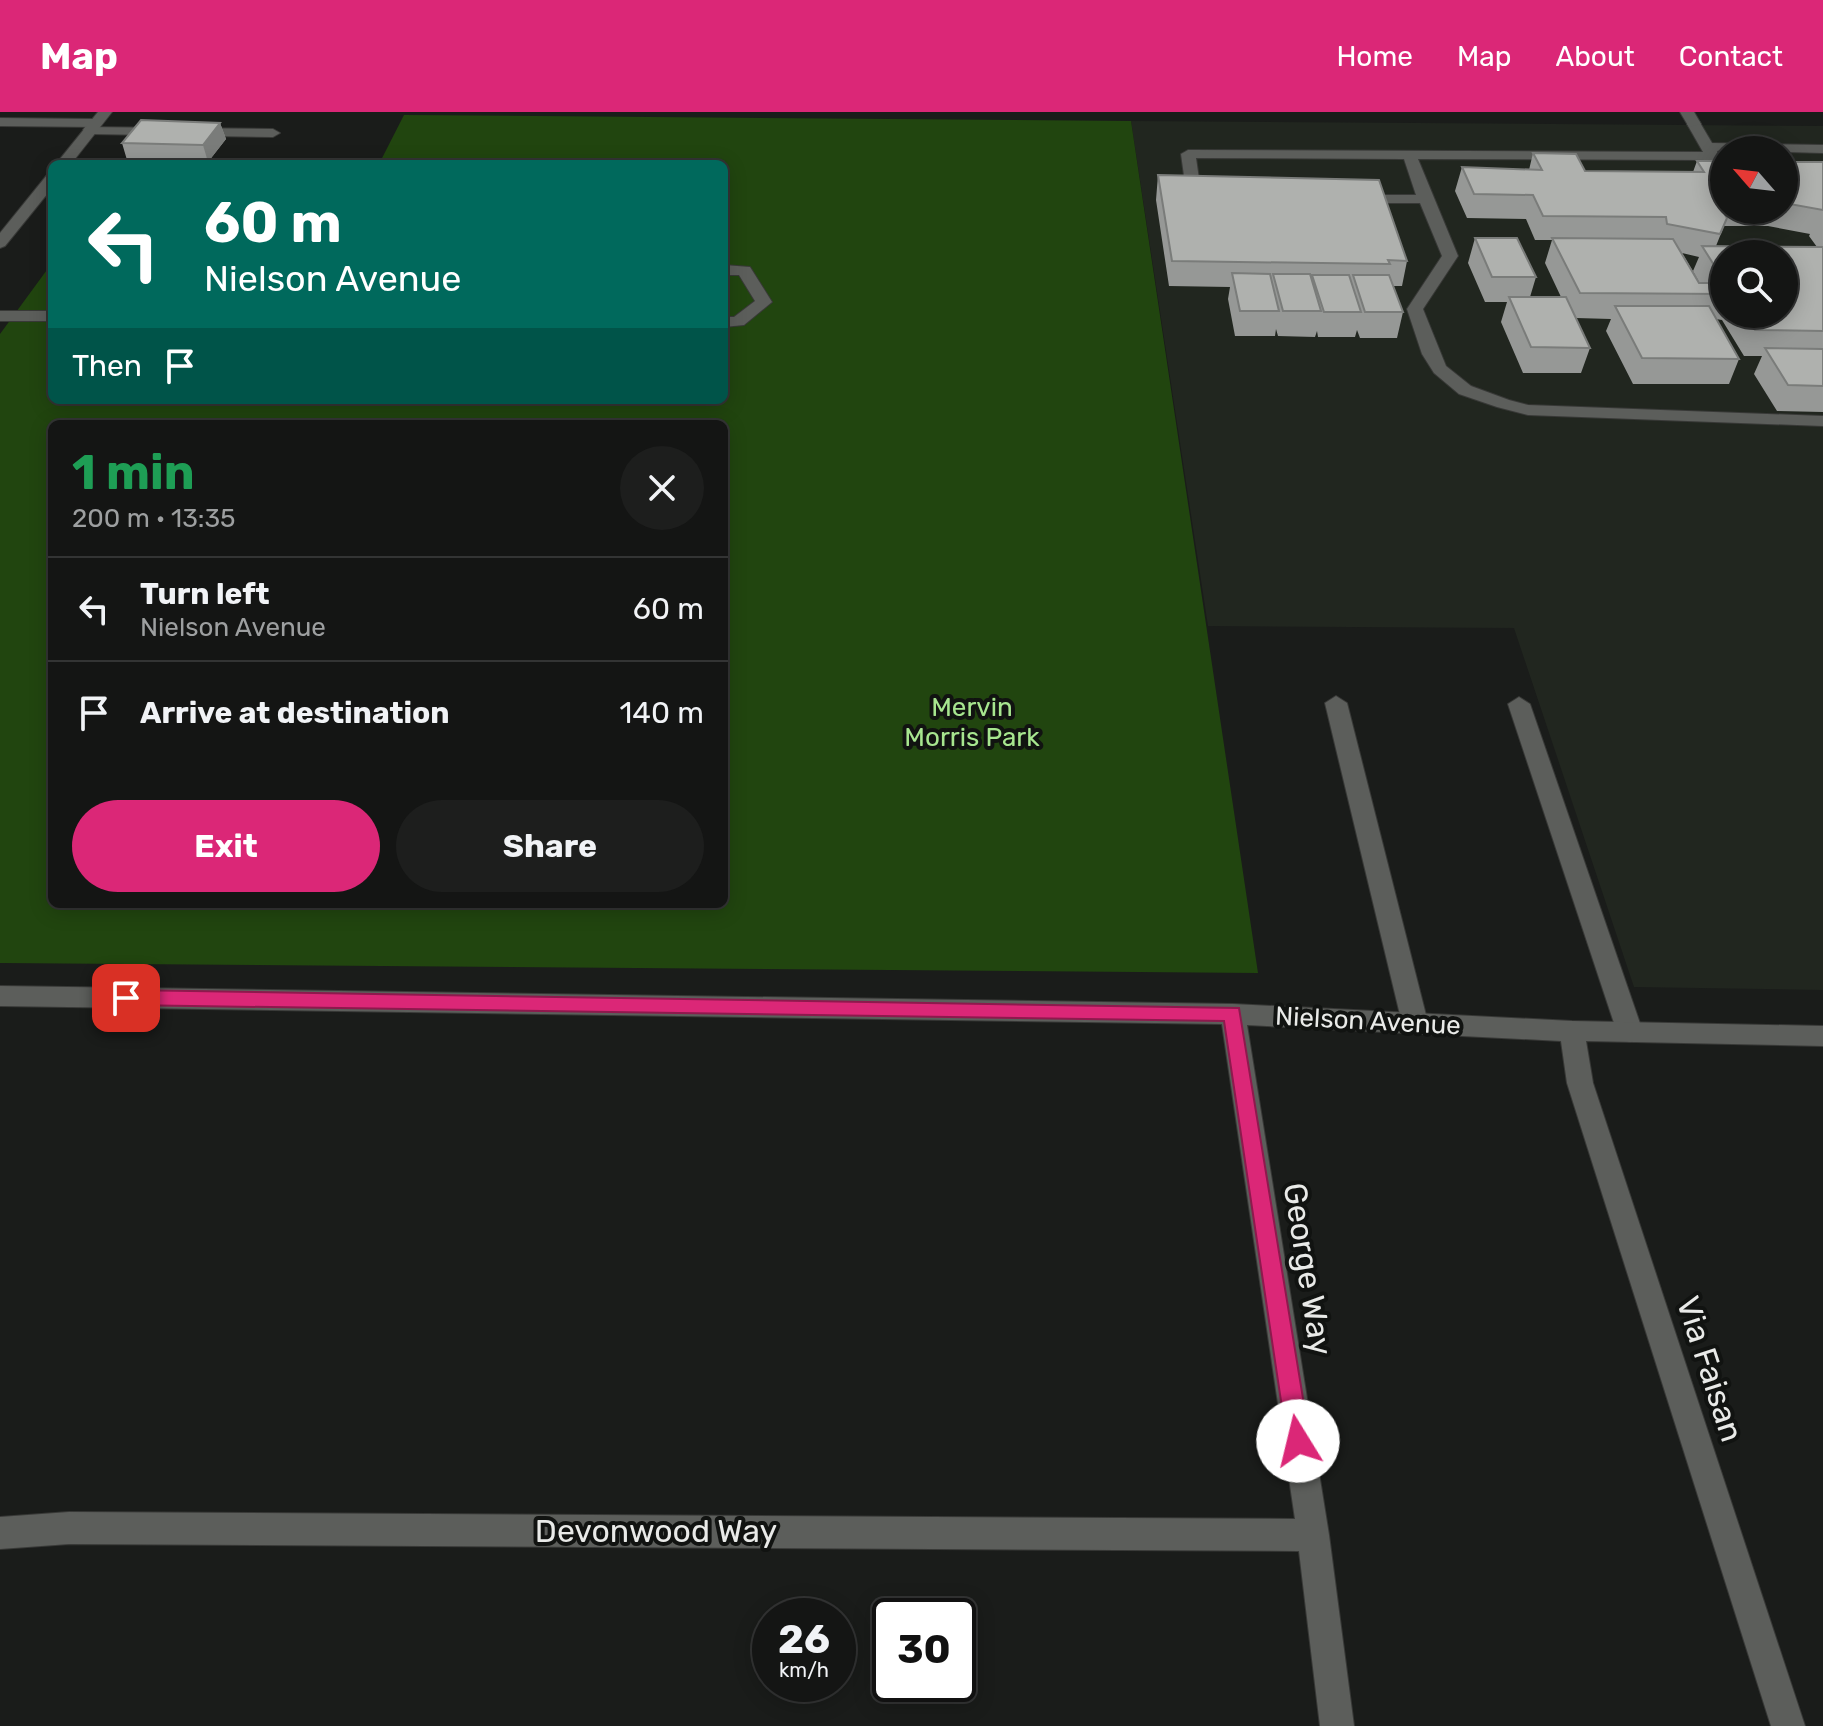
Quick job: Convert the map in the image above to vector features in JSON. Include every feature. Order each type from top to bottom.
[{"type":"street","points":[[1225,198],[1194,197],[1188,154],[1713,156],[1690,118]]},
{"type":"street","points":[[0,122],[97,122],[273,133]]},
{"type":"street","points":[[66,160],[97,122]]},
{"type":"street","points":[[1708,147],[1823,149]]},
{"type":"street","points":[[1409,154],[1450,256],[1415,309],[1424,345],[1442,376],[1481,398],[1528,410],[1823,421]]},
{"type":"street","points":[[0,243],[48,183]]},
{"type":"street","points":[[1346,199],[1425,199]]},
{"type":"street","points":[[728,270],[744,270],[764,302],[738,322],[728,322]]},
{"type":"street","points":[[0,316],[48,316]]},
{"type":"street","points":[[1336,703],[1415,1023]]},
{"type":"street","points":[[1519,704],[1630,1032]]},
{"type":"street","name":"Nielson Avenue","points":[[0,996],[1233,1014],[1572,1031],[1823,1036]]},
{"type":"street","name":"George Way","points":[[1233,1014],[1313,1535],[1337,1726]]},
{"type":"street","name":"Via Faisan","points":[[1572,1031],[1580,1083],[1788,1726]]},
{"type":"street","name":"Devonwood Way","points":[[0,1533],[69,1528],[1313,1535]]},
{"type":"shaded area","points":[[1131,121],[1823,126],[1823,990],[1634,987],[1514,628],[1208,626]]},
{"type":"green space","name":"Mervin Morris Park","points":[[404,115],[1131,121],[1258,973],[0,963],[0,334],[48,268],[48,404],[728,404],[728,160],[381,160]]},
{"type":"building","points":[[141,120],[220,123],[203,145],[122,143]]},
{"type":"building","points":[[1533,153],[1576,154],[1585,171],[1704,172],[1697,161],[1710,161],[1710,224],[1724,224],[1720,234],[1667,224],[1666,217],[1543,216],[1533,195],[1474,194],[1462,167],[1542,170]]},
{"type":"building","points":[[1798,162],[1823,162],[1823,210],[1798,206]]},
{"type":"building","points":[[1158,175],[1379,180],[1407,261],[1388,260],[1390,264],[1172,261]]},
{"type":"building","points":[[1475,238],[1517,238],[1536,277],[1492,277]]},
{"type":"building","points":[[1552,238],[1673,239],[1699,283],[1710,283],[1710,294],[1580,293]]},
{"type":"building","points":[[1702,246],[1710,246],[1710,259]]},
{"type":"building","points":[[1798,247],[1823,247],[1823,331],[1754,328],[1798,328]]},
{"type":"building","points":[[1232,273],[1270,274],[1279,311],[1240,311]]},
{"type":"building","points":[[1273,274],[1310,274],[1321,311],[1283,311]]},
{"type":"building","points":[[1312,275],[1349,275],[1361,312],[1324,312]]},
{"type":"building","points":[[1353,275],[1389,275],[1403,312],[1365,312]]},
{"type":"building","points":[[1509,297],[1566,297],[1590,348],[1531,347]]},
{"type":"building","points":[[1615,306],[1709,306],[1710,328],[1721,328],[1739,359],[1642,358]]},
{"type":"building","points":[[1765,348],[1823,349],[1823,386],[1788,385]]},
{"type":"route","points":[[126,998],[1233,1014],[1298,1441]]}]
